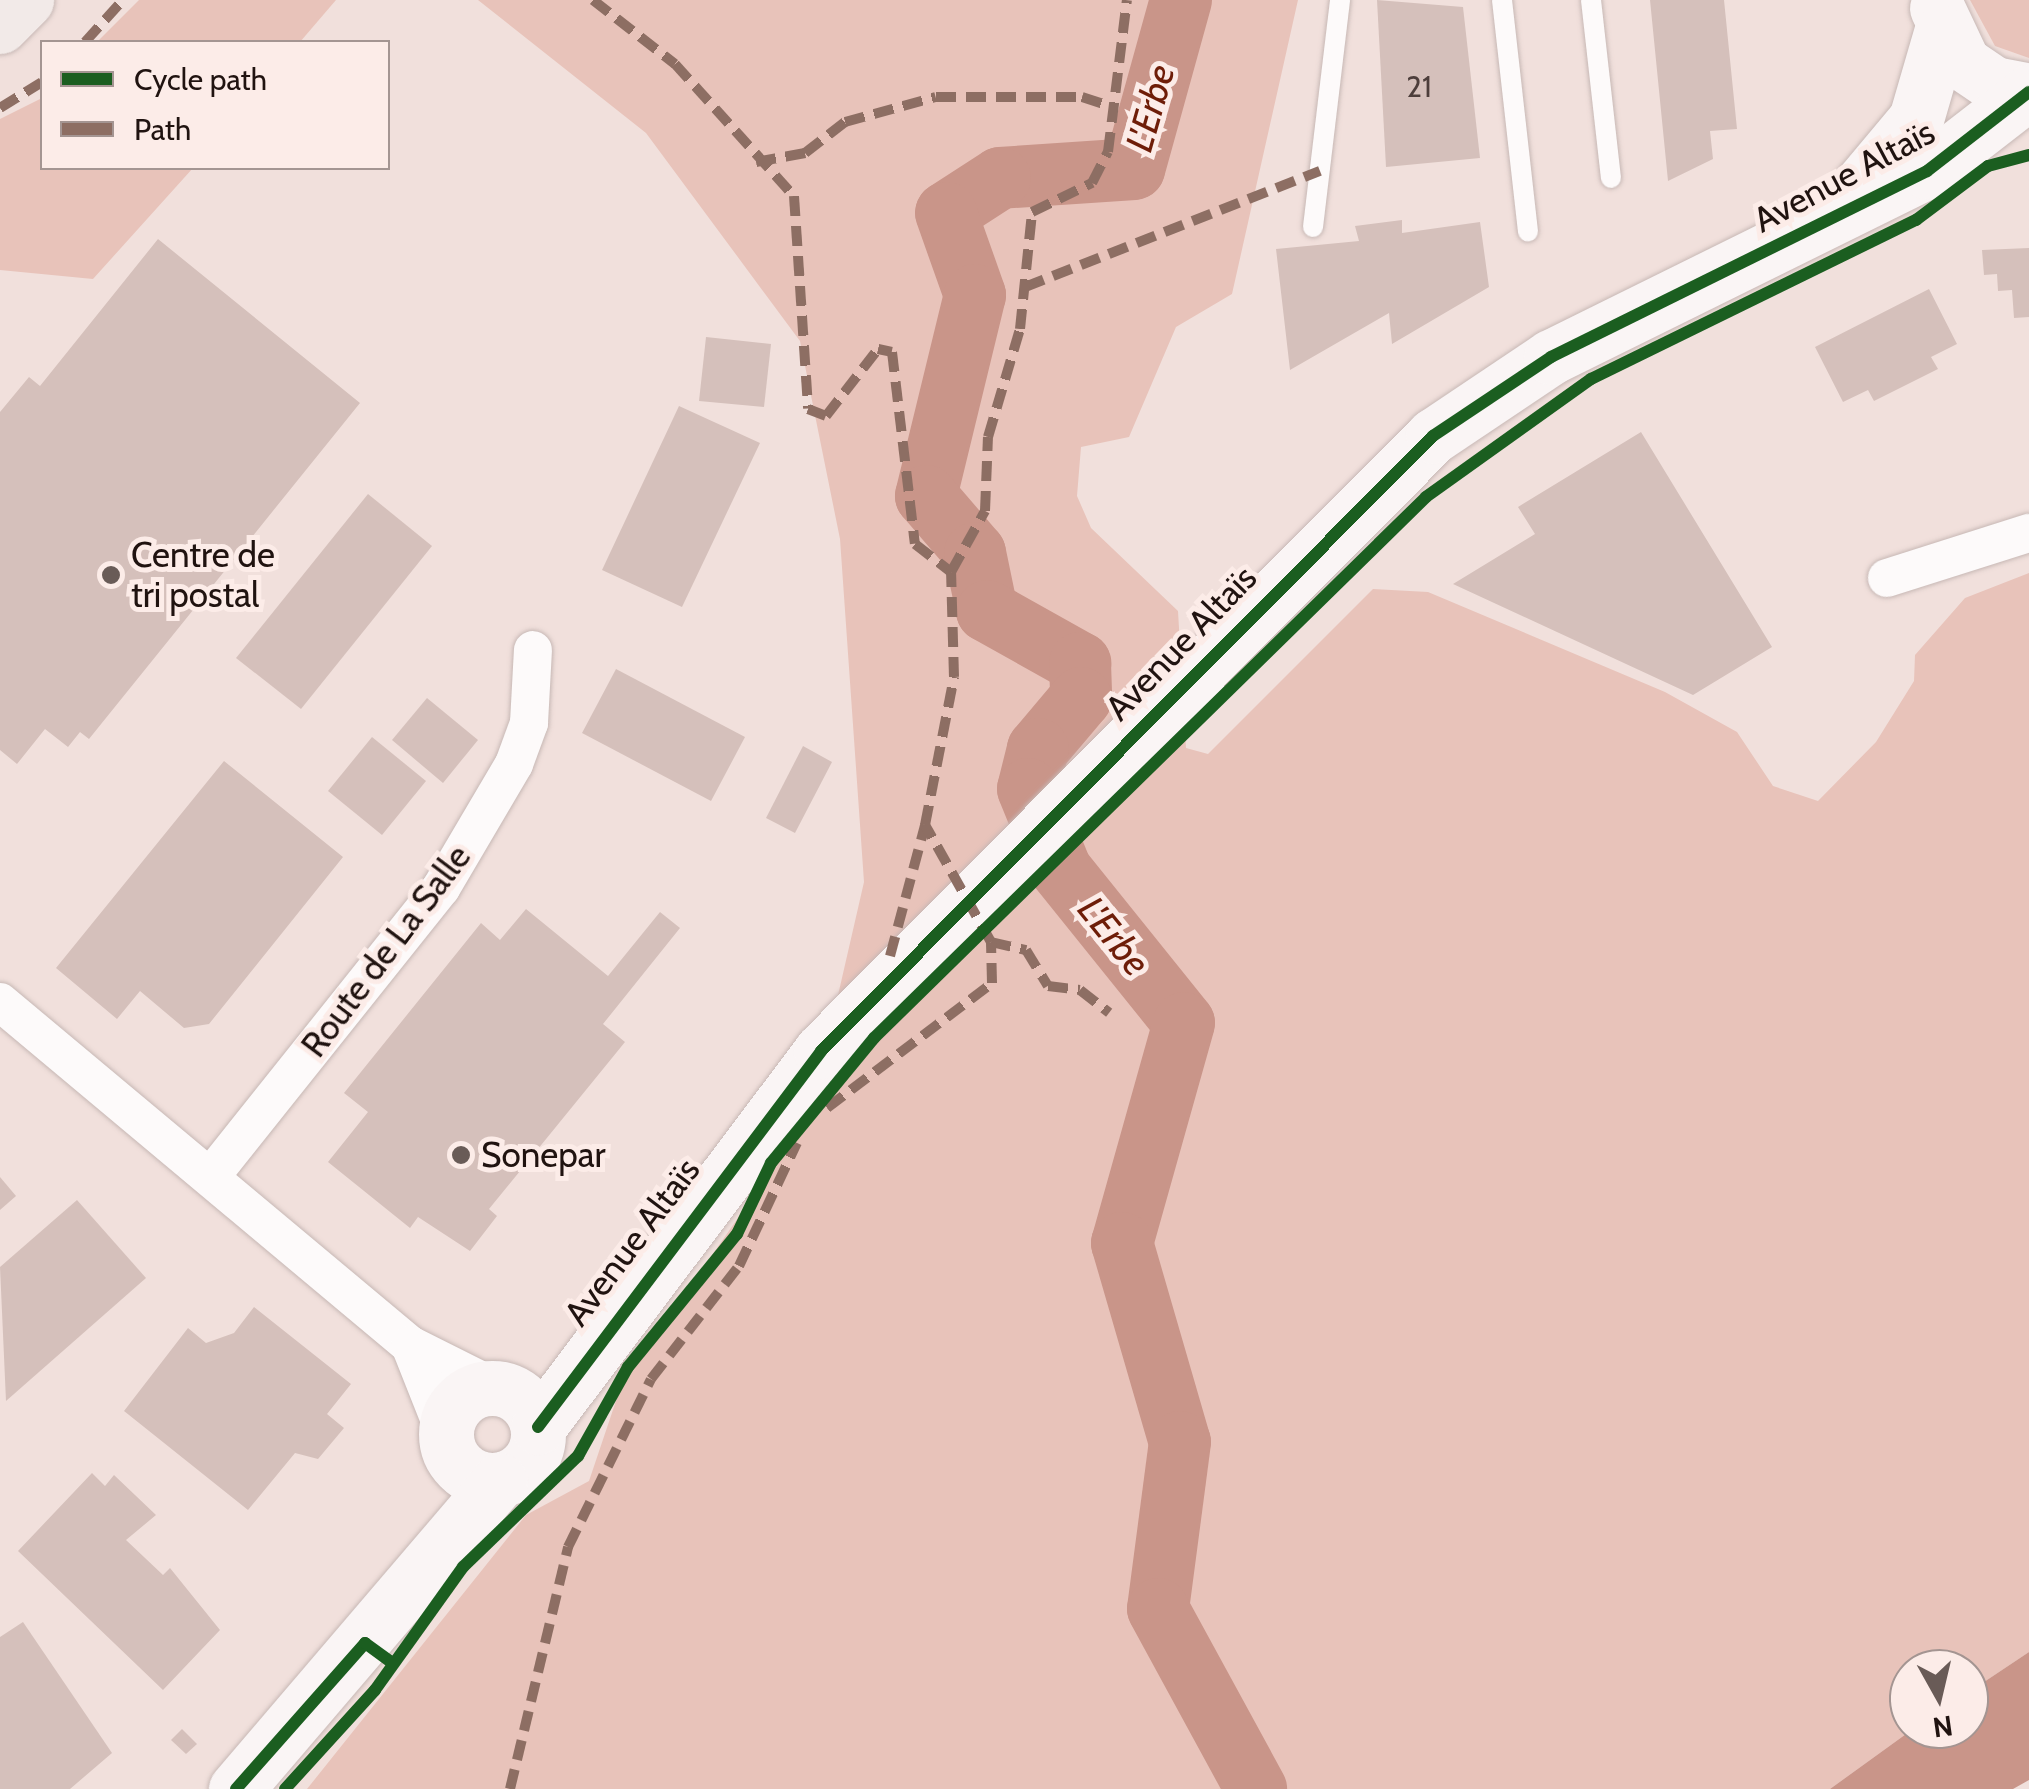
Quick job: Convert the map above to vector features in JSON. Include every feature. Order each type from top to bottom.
[{"type":"highway","points":[[0,26],[26,0]]},
{"type":"street","points":[[1939,16],[1994,84],[2029,92]]},
{"type":"street","name":"Avenue Altaïs","points":[[1837,213],[1916,119],[1939,16]]},
{"type":"street","name":"Avenue Altaïs","points":[[466,1459],[460,1401],[514,1402],[581,1358],[820,1051],[1433,436],[1551,357],[1927,171],[2029,92]]},
{"type":"street","points":[[1887,578],[2029,534]]},
{"type":"street","name":"Route de La Salle","points":[[212,1176],[441,888],[514,764],[529,723],[533,650]]},
{"type":"street","points":[[0,1002],[56,1056],[212,1176],[410,1345],[514,1402],[530,1462],[466,1459]]},
{"type":"street","points":[[0,1030],[56,1056]]},
{"type":"street","points":[[236,1789],[298,1727],[436,1546],[466,1459],[410,1345]]},
{"type":"lane","points":[[1313,227],[1340,0]]},
{"type":"lane","points":[[1502,0],[1528,232]]},
{"type":"lane","points":[[1591,0],[1611,178]]},
{"type":"shaded area","points":[[139,0],[336,0],[302,40],[99,40]]},
{"type":"shaded area","points":[[478,0],[1298,0],[1232,294],[1176,327],[1129,437],[1081,447],[1077,496],[1091,528],[1178,611],[1186,748],[1208,754],[1373,589],[1428,592],[1665,692],[1737,732],[1773,786],[1818,801],[1876,742],[1914,681],[1915,655],[1965,598],[2029,573],[2029,1652],[1989,1679],[1989,1649],[1889,1649],[1889,1746],[1830,1789],[307,1789],[526,1515],[589,1481],[621,1386],[811,1113],[864,882],[840,539],[800,341],[646,133]]},
{"type":"shaded area","points":[[1970,0],[2029,0],[2029,58],[1995,46]]},
{"type":"shaded area","points":[[40,99],[40,170],[191,170],[93,279],[0,270],[0,119]]},
{"type":"shaded area","points":[[2029,1652],[2029,1780],[2013,1789],[1830,1789],[1889,1746],[1989,1749],[1989,1679]]},
{"type":"building","points":[[1377,0],[1463,7],[1480,158],[1386,167]]},
{"type":"building","points":[[1650,0],[1724,0],[1737,129],[1710,131],[1713,159],[1668,181]]},
{"type":"building","points":[[1402,220],[1402,233],[1480,222],[1489,287],[1392,344],[1389,313],[1290,370],[1276,249],[1359,241],[1355,226]]},
{"type":"building","name":"Centre de tri postal","points":[[158,239],[360,403],[89,739],[80,732],[68,747],[45,729],[17,764],[0,750],[0,412],[29,377],[40,386]]},
{"type":"building","points":[[2029,248],[2029,317],[2014,318],[2012,290],[1998,291],[1997,274],[1984,275],[1982,250]]},
{"type":"building","points":[[1929,289],[1957,344],[1931,357],[1938,369],[1874,401],[1868,390],[1843,402],[1815,347]]},
{"type":"building","points":[[706,337],[771,344],[764,407],[699,401]]},
{"type":"building","points":[[679,406],[760,443],[682,607],[602,570]]},
{"type":"building","points":[[1641,432],[1772,647],[1693,695],[1453,584],[1535,534],[1518,507]]},
{"type":"building","points":[[368,494],[432,546],[301,709],[236,658]]},
{"type":"building","points":[[616,669],[745,737],[711,801],[582,733]]},
{"type":"building","points":[[427,698],[478,740],[443,783],[392,740]]},
{"type":"building","points":[[372,737],[426,781],[382,835],[328,791]]},
{"type":"building","points":[[803,746],[832,762],[795,833],[766,818]]},
{"type":"building","points":[[224,761],[343,857],[209,1024],[184,1028],[140,991],[117,1019],[56,968]]},
{"type":"building","points":[[526,909],[608,976],[660,912],[680,928],[603,1024],[625,1042],[489,1209],[497,1216],[470,1251],[418,1217],[410,1228],[328,1162],[368,1112],[344,1093],[481,923],[500,940]]},
{"type":"building","points":[[0,1177],[16,1196],[0,1210]]},
{"type":"building","points":[[77,1200],[146,1278],[6,1401],[0,1267]]},
{"type":"building","points":[[254,1307],[351,1384],[327,1414],[344,1428],[318,1459],[295,1453],[248,1510],[124,1411],[188,1328],[206,1343],[234,1333]]},
{"type":"building","points":[[92,1473],[105,1486],[114,1475],[156,1515],[126,1540],[163,1575],[170,1568],[220,1630],[163,1690],[18,1551]]},
{"type":"building","points":[[23,1622],[112,1753],[70,1789],[0,1789],[0,1637]]},
{"type":"building","points":[[182,1729],[197,1744],[186,1754],[171,1740]]},
{"type":"waterway","name":"L'Erbe","points":[[1181,0],[1134,169],[1000,178],[946,213],[975,295],[926,496],[975,553],[987,611],[1080,663],[1081,698],[1038,749],[1028,789],[1061,870],[1184,1023],[1122,1243],[1180,1442],[1158,1609],[1256,1789]]},
{"type":"marked path","points":[[87,40],[123,0]]},
{"type":"marked path","points":[[593,0],[675,64],[794,196],[808,409],[826,416],[878,349],[892,352],[915,544],[951,572]]},
{"type":"marked path","points":[[827,1108],[992,983],[991,942],[925,825],[954,677],[951,572],[985,511],[988,437],[1020,329],[1032,212],[1092,183],[1108,152],[1127,0]]},
{"type":"marked path","points":[[0,108],[40,83]]},
{"type":"marked path","points":[[756,162],[805,153],[845,122],[936,97],[1082,97],[1110,106]]},
{"type":"marked path","points":[[1025,287],[1320,171]]},
{"type":"marked path","points":[[890,956],[925,825]]},
{"type":"marked path","points":[[991,942],[1026,950],[1048,986],[1080,990],[1109,1013]]},
{"type":"marked path","points":[[510,1789],[568,1547],[651,1379],[739,1266],[797,1143]]},
{"type":"cycle path","points":[[538,1427],[821,1051],[1433,436],[1551,357],[1927,171],[2029,92]]},
{"type":"cycle path","points":[[285,1789],[375,1690],[463,1567],[578,1456],[628,1367],[737,1234],[771,1163],[874,1038],[1426,497],[1591,379],[1916,220],[1988,166],[2029,155]]},
{"type":"cycle path","points":[[236,1789],[365,1643],[391,1662]]},
{"type":"place","name":"Centre de tri postal","points":[[111,575]]},
{"type":"place","name":"Sonepar","points":[[461,1155]]}]
